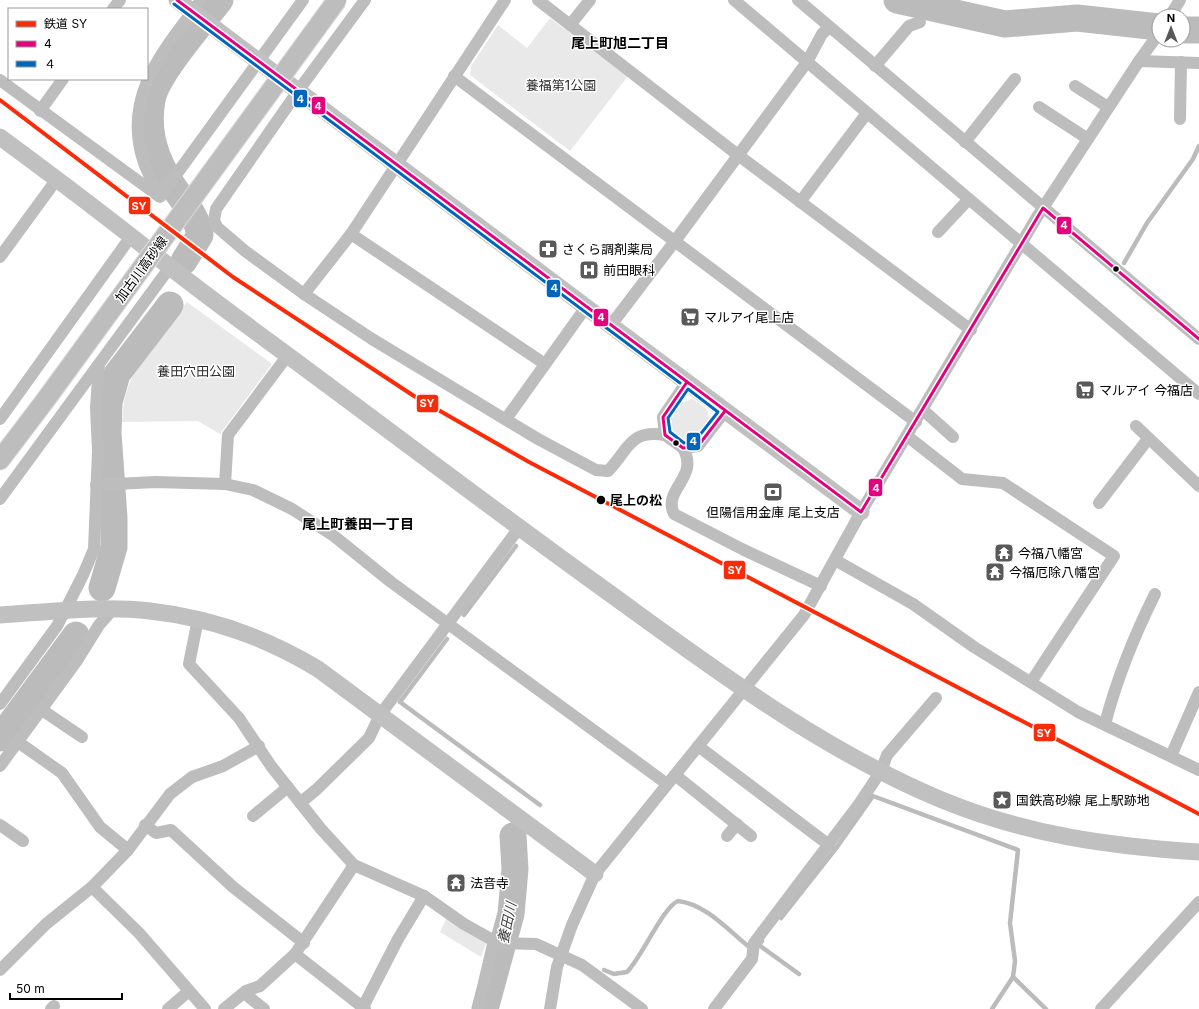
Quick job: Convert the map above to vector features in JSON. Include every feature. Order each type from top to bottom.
[{"type":"main road","name":"加古川高砂線","points":[[0,460],[47,398],[337,0]]},
{"type":"street","points":[[114,8],[120,0]]},
{"type":"street","points":[[177,0],[197,6],[215,29],[862,512]]},
{"type":"street","points":[[160,197],[303,0]]},
{"type":"street","points":[[365,0],[298,91],[216,209],[214,220],[217,227],[245,251],[304,294],[372,339],[506,419],[596,470],[608,472],[627,445],[632,441],[647,434],[665,435],[683,448],[687,455],[688,467],[672,499],[671,507],[674,514],[744,550],[821,586]]},
{"type":"street","points":[[304,294],[351,234],[505,0]]},
{"type":"street","points":[[538,0],[738,155],[971,330]]},
{"type":"street","points":[[570,25],[590,0]]},
{"type":"street","points":[[734,0],[1199,394]]},
{"type":"street","points":[[798,0],[1199,339]]},
{"type":"street","points":[[148,77],[158,60],[197,6]]},
{"type":"street","points":[[875,66],[909,26],[920,22]]},
{"type":"street","points":[[611,325],[676,241],[808,62],[822,34],[829,27]]},
{"type":"street","points":[[550,1009],[557,967],[572,925],[595,874],[804,615],[862,512],[1043,208],[1108,107],[1151,45]]},
{"type":"street","points":[[1139,61],[1199,63]]},
{"type":"street","points":[[1180,119],[1181,62]]},
{"type":"street","points":[[454,76],[916,422]]},
{"type":"street","points":[[965,142],[1015,79]]},
{"type":"street","points":[[0,80],[40,111],[160,197]]},
{"type":"street","points":[[40,111],[62,80]]},
{"type":"street","points":[[147,80],[137,112],[137,131],[144,163],[160,197]]},
{"type":"street","points":[[1075,86],[1108,107]]},
{"type":"street","points":[[1039,107],[1088,139]]},
{"type":"street","points":[[800,202],[867,113]]},
{"type":"street","points":[[0,137],[132,235],[170,267],[519,528],[744,690],[859,760],[944,800],[1011,824],[1070,838],[1099,843],[1128,847],[1199,852]]},
{"type":"street","points":[[0,257],[57,179]]},
{"type":"street","points":[[938,232],[969,199]]},
{"type":"street","points":[[351,234],[545,364]]},
{"type":"street","points":[[0,418],[132,235]]},
{"type":"street","points":[[0,498],[170,267]]},
{"type":"street","points":[[506,419],[586,307]]},
{"type":"street","points":[[225,484],[228,435],[288,355]]},
{"type":"street","points":[[0,704],[68,611],[94,549],[98,451],[96,408],[99,364]]},
{"type":"street","points":[[665,435],[663,417],[687,382]]},
{"type":"street","points":[[923,410],[953,437]]},
{"type":"street","points":[[683,448],[698,446],[725,411]]},
{"type":"street","points":[[1136,426],[1199,486]]},
{"type":"street","points":[[907,436],[962,480],[1003,483],[1114,556],[1031,682]]},
{"type":"street","points":[[1099,503],[1148,439]]},
{"type":"street","points":[[96,485],[155,482],[225,484],[253,490],[292,509],[334,536],[448,624],[671,780],[737,824],[751,836]]},
{"type":"street","points":[[300,803],[317,789],[369,738],[380,715],[519,528]]},
{"type":"street","points":[[835,560],[913,604],[974,647],[1078,712],[1199,770]]},
{"type":"street","points":[[1105,724],[1114,689],[1124,662],[1155,594]]},
{"type":"street","points":[[0,766],[42,710],[99,625],[107,610]]},
{"type":"street","points":[[0,615],[68,611],[149,610],[227,626],[256,636],[291,652],[318,669],[595,874]]},
{"type":"street","points":[[198,620],[188,664],[239,718],[271,766],[321,829],[354,865],[424,896],[464,924],[496,941],[536,944],[562,955],[582,965],[642,1009]]},
{"type":"street","points":[[1171,756],[1199,692]]},
{"type":"street","points":[[714,1009],[752,959],[754,946],[859,804],[881,771],[887,754],[936,698]]},
{"type":"street","points":[[42,710],[82,737]]},
{"type":"street","points":[[18,742],[62,773],[100,827],[128,850]]},
{"type":"street","points":[[0,970],[46,924],[92,887],[128,850],[145,825],[170,794],[192,777],[223,766],[259,746]]},
{"type":"street","points":[[698,746],[829,844]]},
{"type":"street","points":[[253,816],[288,787]]},
{"type":"street","points":[[727,836],[737,824]]},
{"type":"street","points":[[0,825],[23,841]]},
{"type":"street","points":[[145,825],[156,833],[171,830],[233,887],[304,942]]},
{"type":"street","points":[[224,1009],[246,991],[260,986],[296,954],[354,865]]},
{"type":"street","points":[[92,887],[139,933],[204,1009]]},
{"type":"street","points":[[296,954],[361,1008],[373,991],[398,939],[424,896]]},
{"type":"street","points":[[1101,1009],[1199,902]]},
{"type":"street","points":[[479,1004],[496,941]]},
{"type":"street","points":[[168,1009],[189,990]]},
{"type":"street","points":[[246,991],[253,1001],[264,1009]]},
{"type":"green space","name":"養福第1公園","points":[[550,18],[628,76],[570,151],[470,75],[471,66],[498,25],[527,48]]},
{"type":"green space","name":"養田穴田公園","points":[[187,302],[272,364],[220,434],[198,421],[122,422],[125,397],[135,371],[151,346]]},
{"type":"green space","points":[[693,399],[707,409],[709,418],[701,432],[693,439],[688,440],[677,436],[670,431],[669,419],[680,403]]},
{"type":"green space","points":[[446,919],[487,941],[481,957],[440,932]]},
{"type":"waterway","points":[[184,261],[200,235],[198,226],[191,211],[161,166],[152,139],[150,120],[152,100],[155,89],[171,63],[220,0]]},
{"type":"waterway","points":[[897,0],[1005,24],[1077,18],[1151,26]]},
{"type":"waterway","points":[[1191,30],[1199,30]]},
{"type":"waterway","points":[[1124,263],[1147,223],[1193,159],[1199,146]]},
{"type":"waterway","points":[[102,588],[114,547],[114,518],[108,433],[109,402],[117,374],[170,305]]},
{"type":"waterway","points":[[464,615],[516,546]]},
{"type":"waterway","points":[[0,738],[76,635]]},
{"type":"waterway","points":[[447,639],[400,702],[540,805]]},
{"type":"waterway","points":[[781,918],[837,847],[873,796],[1018,850],[1010,923],[1015,961],[1013,977],[992,1009]]},
{"type":"waterway","name":"養田川","points":[[485,1009],[511,914],[515,869],[513,836]]},
{"type":"waterway","points":[[604,970],[614,974],[627,972],[633,965],[659,922],[672,905],[678,901],[688,903],[706,912],[724,925],[748,946]]},
{"type":"waterway","points":[[762,941],[759,945],[799,974]]},
{"type":"waterway","points":[[1013,977],[1046,1009]]},
{"type":"rail line","name":"SY","points":[[0,100],[233,277],[414,396],[529,462],[1199,814]]},
{"type":"transit line","name":"4","points":[[177,0],[861,512],[1043,208],[1199,339]]},
{"type":"transit line","name":"４","points":[[174,4],[680,383]]},
{"type":"transit line","name":"4","points":[[687,382],[663,417],[665,435],[683,448],[698,446],[725,411]]},
{"type":"transit line","name":"４","points":[[688,389],[718,412],[695,441],[684,443],[670,432],[668,418],[688,389]]},
{"type":"place","name":"さくら調剤薬局","points":[[548,249]]},
{"type":"place","name":"前田眼科","points":[[589,270]]},
{"type":"place","name":"マルアイ尾上店","points":[[690,317]]},
{"type":"place","name":"マルアイ 今福店","points":[[1085,390]]},
{"type":"place","name":"但陽信用金庫 尾上支店","points":[[773,492]]},
{"type":"place","name":"尾上の松","points":[[601,500]]},
{"type":"place","name":"今福八幡宮","points":[[1004,553]]},
{"type":"place","name":"今福厄除八幡宮","points":[[995,572]]},
{"type":"place","name":"国鉄高砂線 尾上駅跡地","points":[[1002,800]]},
{"type":"place","name":"法音寺","points":[[456,883]]},
{"type":"district","name":"尾上町旭二丁目","points":[[620,43]]},
{"type":"district","name":"尾上町養田一丁目","points":[[358,524]]}]
